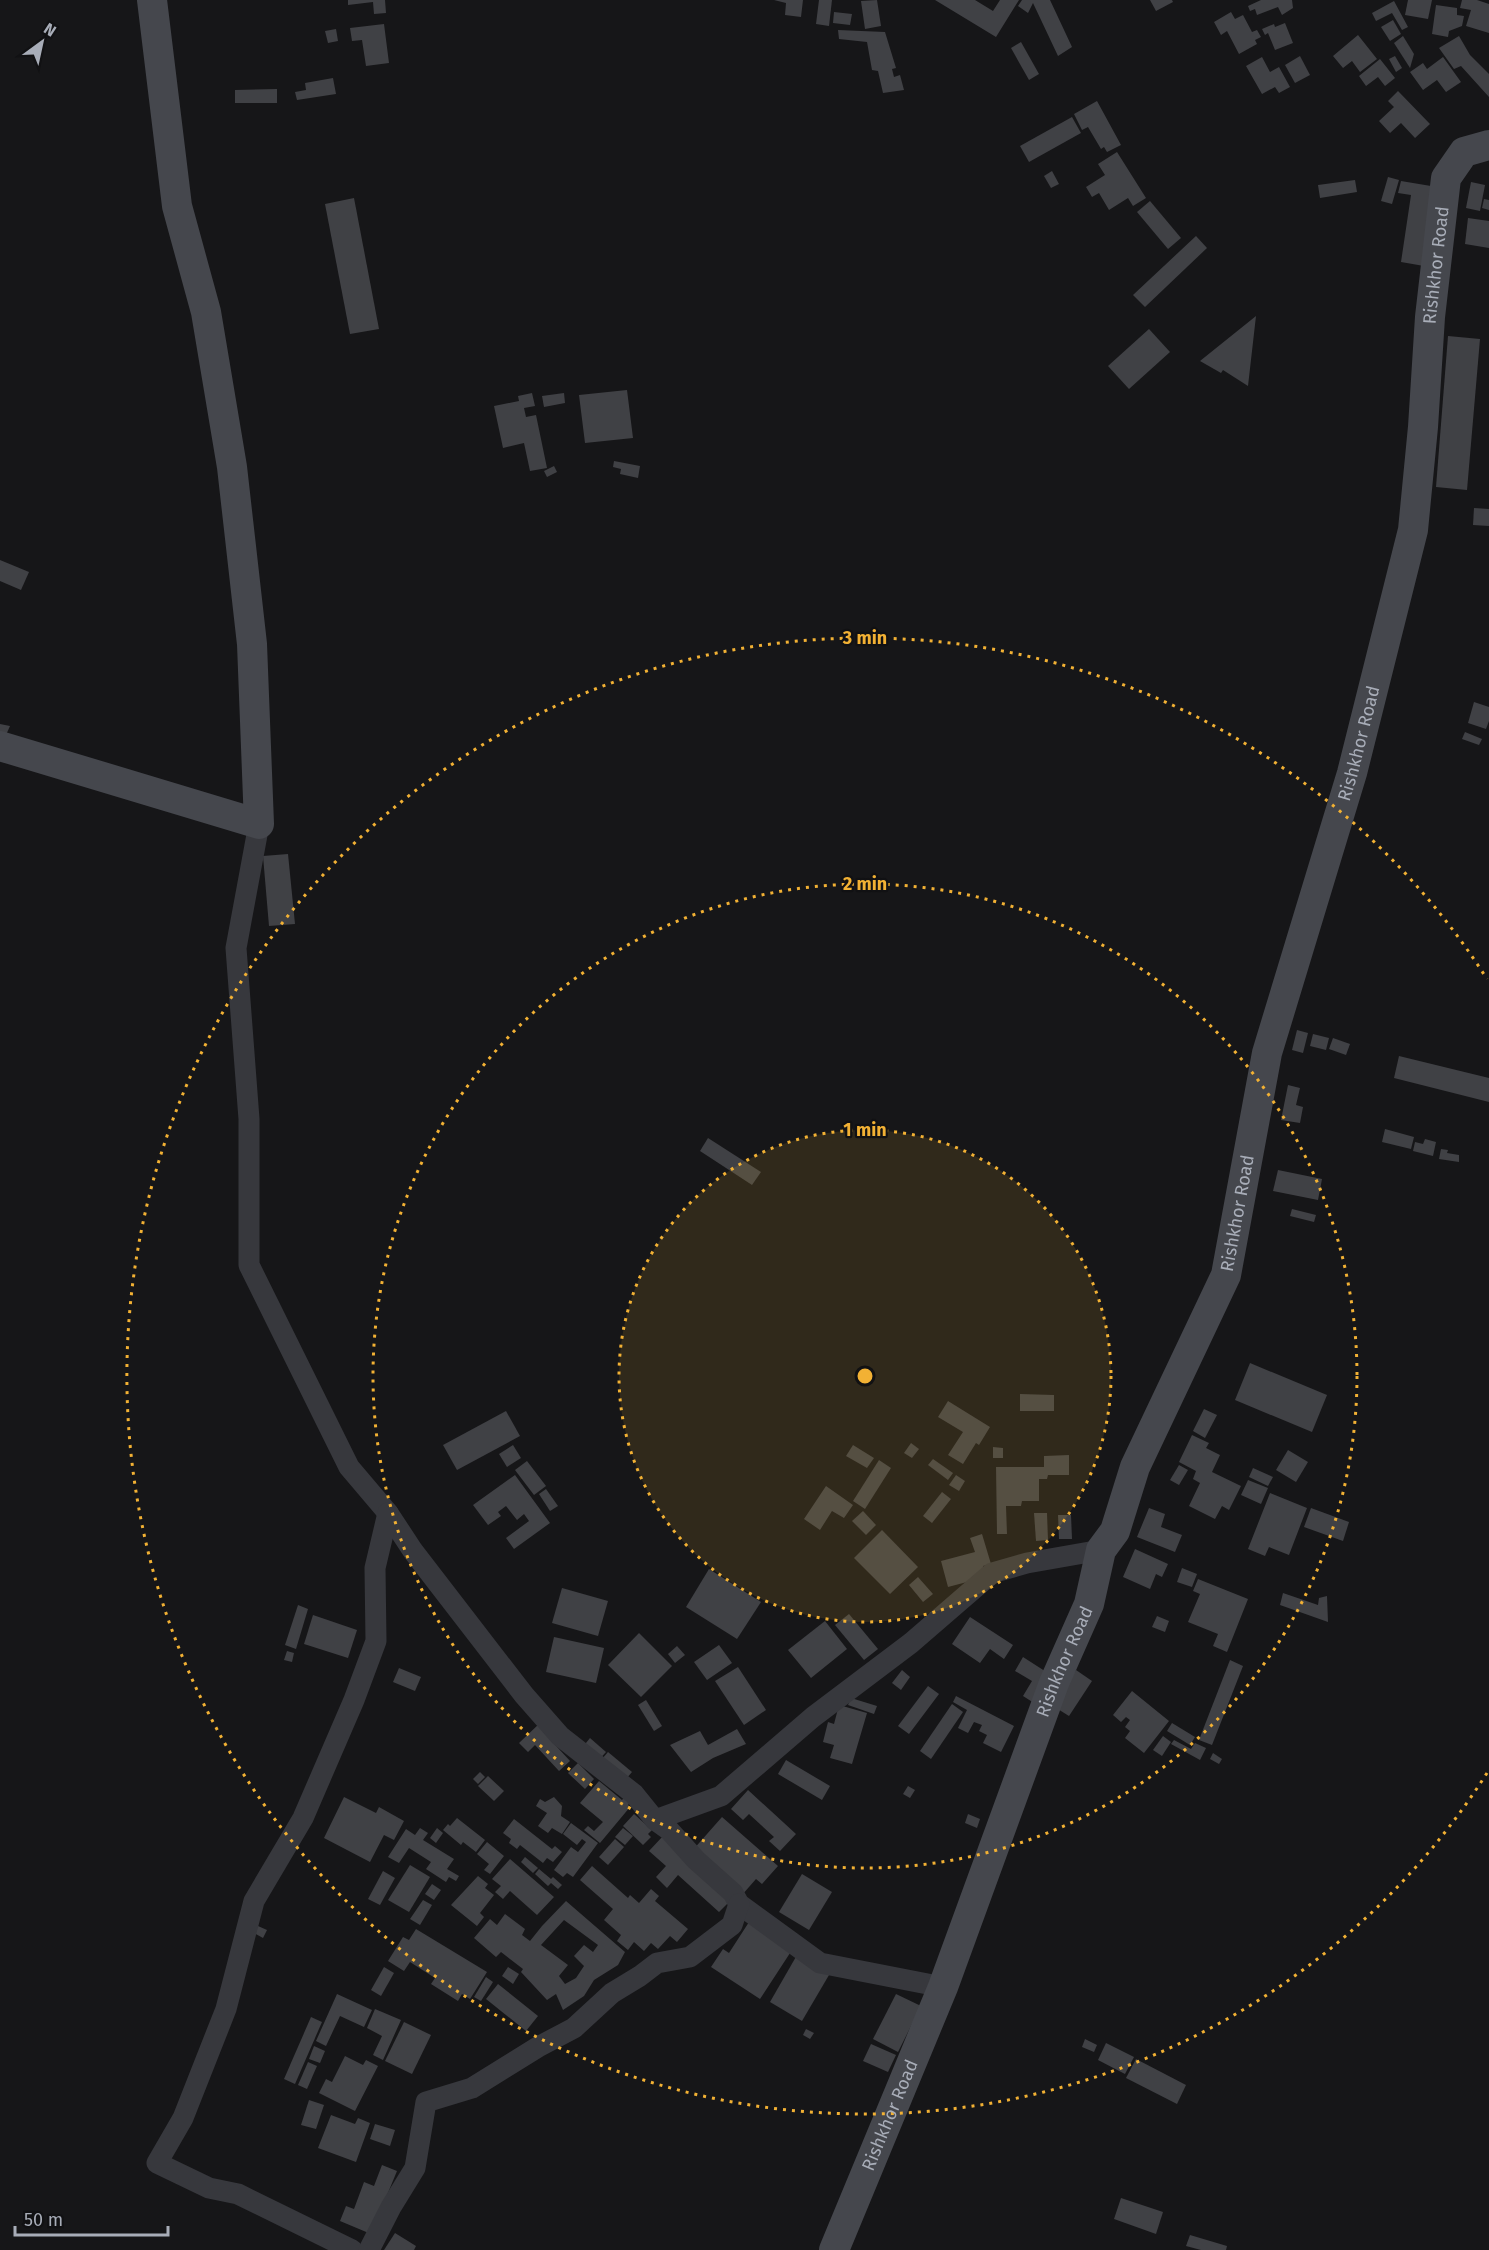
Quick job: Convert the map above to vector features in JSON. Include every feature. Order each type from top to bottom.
[{"type":"street","points":[[152,0],[177,206],[206,312],[232,466],[252,644],[259,824],[236,948],[249,1119],[249,1265],[349,1467],[388,1513],[420,1560],[524,1695],[560,1736],[634,1794],[656,1820],[733,1893],[739,1904],[820,1963],[943,1987]]},
{"type":"street","name":"Rishkhor Road","points":[[834,2250],[943,1987],[1054,1683],[1089,1604],[1101,1550],[1115,1531],[1135,1467],[1226,1275],[1268,1053],[1352,773],[1413,530],[1430,317],[1446,178],[1464,152],[1489,146]]},
{"type":"street","points":[[0,746],[259,824]]},
{"type":"street","points":[[352,2250],[238,2194],[209,2188],[157,2163],[183,2118],[226,2009],[254,1901],[303,1818],[354,1700],[376,1641],[375,1568],[388,1513]]},
{"type":"street","points":[[656,1820],[722,1797],[813,1717],[911,1643],[992,1573],[1027,1563],[1101,1550]]},
{"type":"street","points":[[369,2250],[391,2207],[415,2168],[426,2102],[472,2088],[538,2047],[574,2028],[612,1993],[657,1963],[690,1957],[732,1925],[739,1904]]},
{"type":"building","points":[[348,0],[385,0],[386,13],[374,14],[373,2],[348,5]]},
{"type":"building","points":[[774,0],[803,0],[801,17],[785,15],[786,3]]},
{"type":"building","points":[[819,0],[832,0],[829,26],[816,24]]},
{"type":"building","points":[[877,0],[881,26],[865,29],[861,1]]},
{"type":"building","points":[[935,0],[975,0],[993,11],[1000,0],[1019,0],[996,37]]},
{"type":"building","points":[[1022,0],[1050,0],[1072,47],[1058,56],[1033,3],[1028,13],[1018,6]]},
{"type":"building","points":[[1150,0],[1172,0],[1173,2],[1156,11]]},
{"type":"building","points":[[1261,0],[1292,0],[1293,8],[1282,15],[1278,7],[1257,15],[1255,9],[1250,11],[1248,6]]},
{"type":"building","points":[[1408,0],[1432,0],[1428,19],[1405,15]]},
{"type":"building","points":[[1462,0],[1477,0],[1489,4],[1489,33],[1466,26],[1471,10],[1460,8]]},
{"type":"building","points":[[1394,1],[1408,27],[1402,30],[1392,13],[1376,21],[1372,13]]},
{"type":"building","points":[[1436,5],[1457,8],[1457,15],[1464,16],[1462,26],[1449,31],[1448,37],[1432,34]]},
{"type":"building","points":[[834,12],[852,14],[850,25],[833,23]]},
{"type":"building","points":[[1231,12],[1235,19],[1243,15],[1252,32],[1257,30],[1261,37],[1255,40],[1257,44],[1239,54],[1227,31],[1221,35],[1214,22]]},
{"type":"building","points":[[1393,20],[1401,34],[1390,41],[1381,27]]},
{"type":"building","points":[[1285,23],[1293,43],[1275,50],[1268,33],[1265,35],[1262,29],[1274,24],[1275,27]]},
{"type":"building","points":[[384,24],[389,63],[366,66],[362,40],[352,41],[350,28]]},
{"type":"building","points":[[336,29],[338,41],[328,43],[325,31]]},
{"type":"building","points":[[838,30],[885,32],[896,68],[892,69],[894,77],[900,75],[904,90],[883,93],[878,71],[872,70],[867,42],[839,39]]},
{"type":"building","points":[[1358,35],[1377,59],[1360,72],[1352,61],[1343,68],[1333,56]]},
{"type":"building","points":[[1403,36],[1414,54],[1410,68],[1394,43]]},
{"type":"building","points":[[1459,36],[1470,55],[1489,74],[1489,97],[1461,66],[1454,69],[1439,48]]},
{"type":"building","points":[[1021,42],[1039,74],[1029,80],[1011,48]]},
{"type":"building","points":[[1300,56],[1310,75],[1295,83],[1285,65]]},
{"type":"building","points":[[1395,56],[1402,68],[1396,72],[1389,59]]},
{"type":"building","points":[[1262,57],[1270,72],[1279,67],[1290,87],[1279,93],[1275,87],[1262,94],[1246,66]]},
{"type":"building","points":[[1443,57],[1461,82],[1446,92],[1437,80],[1423,90],[1410,72],[1423,63],[1427,69]]},
{"type":"building","points":[[1380,59],[1395,78],[1385,86],[1378,77],[1366,86],[1359,76]]},
{"type":"building","points":[[333,78],[336,94],[297,100],[295,92],[306,90],[305,83]]},
{"type":"building","points":[[277,89],[277,103],[235,103],[235,90]]},
{"type":"building","points":[[1398,91],[1430,124],[1415,138],[1401,123],[1390,133],[1379,121],[1394,107],[1388,101]]},
{"type":"building","points":[[1097,101],[1121,145],[1107,152],[1104,147],[1101,149],[1088,127],[1082,130],[1074,114]]},
{"type":"building","points":[[1072,117],[1081,133],[1029,162],[1020,146]]},
{"type":"building","points":[[1117,152],[1146,198],[1133,206],[1128,198],[1109,210],[1099,193],[1092,197],[1086,187],[1105,175],[1098,164]]},
{"type":"building","points":[[1052,171],[1059,184],[1051,188],[1044,176]]},
{"type":"building","points":[[1388,177],[1399,180],[1392,204],[1381,201]]},
{"type":"building","points":[[1355,180],[1357,192],[1320,198],[1318,185]]},
{"type":"building","points":[[1401,181],[1437,187],[1424,266],[1401,262],[1411,195],[1398,193]]},
{"type":"building","points":[[1471,182],[1485,185],[1480,211],[1466,208]]},
{"type":"building","points":[[354,198],[379,329],[350,334],[325,204]]},
{"type":"building","points":[[1484,199],[1489,200],[1489,210],[1482,208]]},
{"type":"building","points":[[1150,201],[1181,238],[1168,249],[1137,212]]},
{"type":"building","points":[[1468,218],[1489,221],[1489,248],[1465,244]]},
{"type":"building","points":[[1196,236],[1207,248],[1145,307],[1133,295]]},
{"type":"building","points":[[1256,316],[1248,386],[1223,370],[1221,373],[1200,361]]},
{"type":"building","points":[[1149,329],[1170,352],[1129,389],[1108,366]]},
{"type":"building","points":[[1448,336],[1480,339],[1467,490],[1436,487]]},
{"type":"building","points":[[627,390],[633,438],[585,443],[579,395]]},
{"type":"building","points":[[532,393],[535,406],[524,408],[526,417],[536,415],[547,468],[530,471],[524,443],[503,448],[494,406],[519,401],[518,396]]},
{"type":"building","points":[[564,393],[565,403],[544,407],[542,396]]},
{"type":"building","points":[[614,461],[640,466],[638,478],[620,474],[621,469],[613,467]]},
{"type":"building","points":[[554,466],[557,472],[547,477],[544,471]]},
{"type":"building","points":[[1474,508],[1489,509],[1489,526],[1473,525]]},
{"type":"building","points":[[0,560],[29,572],[21,590],[0,581]]},
{"type":"building","points":[[1474,702],[1489,707],[1489,721],[1486,729],[1468,723]]},
{"type":"building","points":[[0,724],[10,726],[2,744],[0,743]]},
{"type":"building","points":[[1465,732],[1482,739],[1479,745],[1462,739]]},
{"type":"building","points":[[288,854],[295,924],[269,926],[263,856]]},
{"type":"building","points":[[1297,1030],[1308,1033],[1303,1053],[1292,1050]]},
{"type":"building","points":[[1313,1034],[1329,1038],[1326,1050],[1310,1046]]},
{"type":"building","points":[[1333,1038],[1350,1044],[1346,1055],[1329,1049]]},
{"type":"building","points":[[1399,1056],[1489,1078],[1489,1102],[1394,1078]]},
{"type":"building","points":[[1288,1085],[1300,1088],[1296,1105],[1303,1107],[1300,1123],[1281,1120]]},
{"type":"building","points":[[1385,1129],[1414,1137],[1411,1149],[1382,1142]]},
{"type":"building","points":[[708,1138],[761,1172],[752,1185],[700,1151]]},
{"type":"building","points":[[1425,1139],[1436,1142],[1433,1156],[1413,1151],[1415,1142],[1423,1144]]},
{"type":"building","points":[[1441,1149],[1448,1150],[1447,1153],[1459,1155],[1459,1162],[1439,1159]]},
{"type":"building","points":[[1278,1170],[1322,1179],[1318,1200],[1273,1191]]},
{"type":"building","points":[[1292,1209],[1316,1215],[1314,1222],[1290,1216]]},
{"type":"building","points":[[1250,1363],[1327,1395],[1312,1432],[1235,1400]]},
{"type":"building","points":[[1020,1394],[1054,1395],[1054,1411],[1020,1411]]},
{"type":"building","points":[[948,1401],[990,1427],[979,1445],[976,1443],[963,1464],[948,1455],[963,1432],[938,1417]]},
{"type":"building","points":[[1204,1409],[1217,1415],[1205,1438],[1193,1431]]},
{"type":"building","points":[[506,1411],[520,1436],[457,1470],[443,1445]]},
{"type":"building","points":[[1192,1435],[1209,1443],[1206,1448],[1220,1455],[1212,1472],[1241,1486],[1229,1510],[1222,1506],[1215,1519],[1189,1506],[1200,1483],[1193,1479],[1196,1471],[1179,1462]]},
{"type":"building","points":[[911,1443],[919,1449],[912,1458],[904,1453]]},
{"type":"building","points":[[513,1445],[521,1458],[507,1467],[499,1454]]},
{"type":"building","points":[[853,1445],[874,1458],[867,1468],[846,1456]]},
{"type":"building","points":[[993,1447],[1003,1448],[1003,1458],[993,1458]]},
{"type":"building","points":[[1288,1450],[1308,1462],[1296,1482],[1276,1470]]},
{"type":"building","points":[[1069,1455],[1069,1475],[1048,1475],[1047,1479],[1039,1479],[1039,1501],[1022,1501],[1021,1506],[1006,1506],[1007,1534],[997,1534],[996,1467],[1044,1467],[1044,1456]]},
{"type":"building","points":[[933,1459],[953,1473],[948,1480],[928,1465]]},
{"type":"building","points":[[879,1460],[891,1468],[865,1509],[853,1501]]},
{"type":"building","points":[[527,1461],[546,1486],[534,1495],[515,1470]]},
{"type":"building","points":[[1179,1465],[1188,1470],[1179,1485],[1170,1480]]},
{"type":"building","points":[[1253,1468],[1273,1477],[1268,1486],[1249,1477]]},
{"type":"building","points":[[515,1475],[550,1523],[514,1549],[506,1538],[529,1521],[524,1514],[517,1520],[506,1506],[498,1512],[501,1516],[488,1525],[473,1505]]},
{"type":"building","points":[[956,1475],[965,1481],[959,1491],[949,1485]]},
{"type":"building","points":[[1248,1480],[1268,1488],[1261,1504],[1241,1495]]},
{"type":"building","points":[[826,1486],[853,1505],[844,1518],[832,1511],[820,1530],[804,1519]]},
{"type":"building","points":[[546,1489],[558,1506],[550,1511],[539,1494]]},
{"type":"building","points":[[942,1492],[951,1499],[932,1523],[923,1516]]},
{"type":"building","points":[[1270,1493],[1307,1508],[1289,1555],[1269,1547],[1265,1556],[1248,1549]]},
{"type":"building","points":[[1149,1508],[1165,1514],[1161,1527],[1182,1535],[1175,1552],[1137,1537]]},
{"type":"building","points":[[1311,1508],[1349,1522],[1343,1541],[1304,1527]]},
{"type":"building","points":[[863,1511],[876,1525],[866,1535],[852,1521]]},
{"type":"building","points":[[1034,1513],[1047,1513],[1048,1540],[1036,1541]]},
{"type":"building","points":[[1058,1515],[1071,1515],[1072,1539],[1059,1539]]},
{"type":"building","points":[[882,1530],[918,1567],[890,1594],[854,1558]]},
{"type":"building","points":[[982,1534],[991,1564],[983,1566],[986,1577],[948,1587],[941,1561],[975,1552],[970,1538]]},
{"type":"building","points":[[1135,1549],[1168,1564],[1162,1577],[1156,1574],[1150,1589],[1123,1577]]},
{"type":"building","points":[[1182,1568],[1197,1574],[1192,1587],[1177,1582]]},
{"type":"building","points":[[709,1569],[761,1602],[737,1639],[686,1607]]},
{"type":"building","points":[[918,1577],[933,1594],[923,1602],[909,1585]]},
{"type":"building","points":[[1198,1579],[1248,1599],[1227,1652],[1213,1646],[1218,1634],[1188,1622],[1200,1594],[1193,1591]]},
{"type":"building","points":[[562,1588],[608,1601],[598,1636],[552,1623]]},
{"type":"building","points":[[1283,1593],[1318,1605],[1319,1598],[1327,1596],[1328,1622],[1280,1605]]},
{"type":"building","points":[[298,1605],[308,1609],[296,1649],[285,1645]]},
{"type":"building","points":[[849,1614],[878,1649],[864,1660],[835,1625]]},
{"type":"building","points":[[313,1615],[357,1630],[348,1658],[304,1644]]},
{"type":"building","points":[[1157,1616],[1169,1621],[1165,1632],[1152,1627]]},
{"type":"building","points":[[970,1617],[1013,1645],[1004,1659],[990,1649],[980,1663],[952,1644]]},
{"type":"building","points":[[825,1621],[847,1649],[811,1678],[788,1650]]},
{"type":"building","points":[[639,1633],[672,1666],[641,1697],[608,1665]]},
{"type":"building","points":[[554,1637],[604,1648],[596,1683],[546,1672]]},
{"type":"building","points":[[719,1645],[732,1663],[707,1680],[694,1662]]},
{"type":"building","points":[[677,1646],[685,1655],[675,1663],[668,1654]]},
{"type":"building","points":[[287,1651],[294,1653],[292,1662],[284,1660]]},
{"type":"building","points":[[1023,1657],[1051,1675],[1034,1703],[1023,1696],[1032,1681],[1015,1671]]},
{"type":"building","points":[[1230,1660],[1243,1666],[1212,1745],[1199,1740]]},
{"type":"building","points":[[738,1667],[766,1710],[744,1725],[715,1681]]},
{"type":"building","points":[[399,1668],[421,1677],[415,1691],[393,1682]]},
{"type":"building","points":[[902,1670],[910,1677],[901,1690],[892,1683]]},
{"type":"building","points":[[1076,1670],[1092,1681],[1069,1716],[1053,1706]]},
{"type":"building","points":[[928,1686],[939,1694],[909,1734],[898,1726]]},
{"type":"building","points":[[1132,1691],[1169,1721],[1144,1753],[1125,1738],[1130,1731],[1125,1727],[1130,1720],[1126,1717],[1121,1722],[1113,1715]]},
{"type":"building","points":[[956,1696],[1014,1726],[1001,1752],[983,1743],[987,1735],[979,1731],[982,1725],[974,1722],[968,1733],[958,1728],[967,1710],[953,1702]]},
{"type":"building","points":[[851,1698],[877,1706],[874,1714],[848,1705]]},
{"type":"building","points":[[646,1700],[662,1726],[654,1731],[638,1705]]},
{"type":"building","points":[[952,1704],[963,1712],[931,1759],[920,1751]]},
{"type":"building","points":[[839,1705],[867,1713],[852,1764],[830,1758],[834,1745],[823,1742],[828,1722],[834,1724]]},
{"type":"building","points":[[540,1723],[547,1736],[570,1761],[559,1771],[535,1745],[528,1752],[519,1743]]},
{"type":"building","points":[[1172,1723],[1195,1737],[1190,1745],[1167,1731]]},
{"type":"building","points":[[737,1729],[746,1744],[713,1758],[691,1772],[670,1745],[700,1731],[708,1745]]},
{"type":"building","points":[[1163,1736],[1171,1742],[1162,1756],[1153,1750]]},
{"type":"building","points":[[590,1738],[606,1752],[597,1762],[581,1749]]},
{"type":"building","points":[[1174,1740],[1191,1749],[1195,1743],[1206,1748],[1200,1760],[1171,1744]]},
{"type":"building","points":[[608,1752],[632,1772],[626,1779],[602,1759]]},
{"type":"building","points":[[1213,1753],[1222,1759],[1219,1764],[1210,1759]]},
{"type":"building","points":[[786,1760],[830,1786],[822,1800],[778,1774]]},
{"type":"building","points":[[578,1763],[594,1779],[585,1789],[568,1773]]},
{"type":"building","points":[[480,1772],[485,1777],[478,1784],[473,1779]]},
{"type":"building","points":[[488,1776],[504,1791],[494,1801],[478,1786]]},
{"type":"building","points":[[599,1781],[622,1800],[628,1793],[634,1798],[628,1805],[630,1807],[600,1843],[584,1830],[588,1826],[594,1831],[603,1822],[580,1803]]},
{"type":"building","points":[[908,1786],[915,1790],[910,1798],[903,1794]]},
{"type":"building","points":[[748,1790],[796,1834],[780,1851],[769,1841],[774,1837],[749,1814],[743,1820],[731,1809]]},
{"type":"building","points":[[344,1797],[376,1813],[379,1807],[404,1821],[394,1840],[384,1835],[370,1862],[324,1838]]},
{"type":"building","points":[[554,1797],[562,1806],[561,1816],[570,1822],[562,1834],[552,1828],[548,1833],[538,1826],[547,1813],[536,1806],[540,1799],[545,1802]]},
{"type":"building","points":[[634,1814],[652,1830],[648,1834],[651,1837],[643,1845],[623,1826]]},
{"type":"building","points":[[968,1814],[980,1819],[977,1828],[965,1823]]},
{"type":"building","points":[[722,1817],[778,1866],[762,1884],[756,1879],[742,1895],[692,1851]]},
{"type":"building","points":[[457,1818],[485,1840],[476,1852],[463,1842],[461,1845],[443,1830]]},
{"type":"building","points":[[514,1819],[552,1849],[555,1846],[562,1852],[553,1862],[547,1858],[543,1863],[520,1845],[517,1849],[509,1843],[511,1839],[503,1833]]},
{"type":"building","points":[[571,1823],[598,1843],[573,1877],[567,1873],[563,1877],[554,1870],[571,1847],[578,1852],[586,1842],[582,1839],[577,1845],[563,1834]]},
{"type":"building","points":[[420,1828],[428,1833],[423,1840],[454,1859],[447,1869],[459,1876],[456,1881],[449,1877],[446,1882],[426,1869],[431,1862],[409,1848],[399,1863],[388,1857],[406,1829],[415,1835]]},
{"type":"building","points":[[437,1828],[443,1833],[436,1843],[430,1838]]},
{"type":"building","points":[[623,1828],[633,1836],[625,1845],[615,1837]]},
{"type":"building","points":[[663,1836],[732,1899],[719,1912],[678,1875],[667,1888],[656,1877],[666,1866],[649,1851]]},
{"type":"building","points":[[615,1839],[624,1847],[608,1865],[599,1857]]},
{"type":"building","points":[[487,1842],[504,1856],[490,1874],[484,1870],[489,1864],[477,1854]]},
{"type":"building","points":[[525,1857],[538,1868],[533,1873],[521,1862]]},
{"type":"building","points":[[510,1859],[554,1897],[537,1915],[510,1891],[503,1899],[495,1892],[501,1886],[492,1879]]},
{"type":"building","points":[[410,1865],[430,1877],[409,1912],[388,1900]]},
{"type":"building","points":[[592,1866],[628,1898],[630,1895],[639,1903],[651,1889],[659,1896],[655,1901],[688,1929],[677,1942],[670,1936],[658,1949],[651,1943],[644,1951],[634,1942],[628,1950],[617,1941],[621,1935],[604,1920],[613,1909],[580,1880]]},
{"type":"building","points":[[539,1869],[562,1885],[558,1889],[551,1883],[548,1886],[535,1874]]},
{"type":"building","points":[[383,1871],[395,1878],[380,1905],[368,1899]]},
{"type":"building","points":[[802,1874],[832,1892],[809,1930],[779,1912]]},
{"type":"building","points":[[478,1876],[488,1884],[485,1888],[494,1895],[480,1913],[484,1917],[477,1926],[451,1905]]},
{"type":"building","points":[[432,1884],[441,1890],[434,1900],[425,1894]]},
{"type":"building","points":[[423,1900],[432,1905],[420,1925],[410,1919]]},
{"type":"building","points":[[566,1901],[625,1952],[618,1965],[594,1980],[584,1996],[563,2010],[556,1994],[547,2000],[521,1972],[523,1969],[501,1952],[496,1957],[474,1938],[490,1919],[497,1925],[505,1914],[525,1929],[522,1935],[530,1941]],"holes":[[[564,1920],[598,1945],[593,1952],[584,1945],[574,1956],[584,1966],[576,1978],[565,1984],[559,1976],[568,1965],[541,1945]]]},
{"type":"building","points":[[749,1922],[792,1950],[760,1999],[711,1967],[723,1949],[729,1953]]},
{"type":"building","points":[[258,1926],[267,1930],[263,1938],[254,1933]]},
{"type":"building","points":[[416,1929],[487,1972],[470,1999],[462,1994],[458,2001],[431,1984],[435,1978],[410,1962],[404,1971],[388,1961],[403,1937],[409,1940]]},
{"type":"building","points":[[797,1955],[829,1975],[802,2021],[770,2002]]},
{"type":"building","points":[[384,1967],[394,1973],[381,1996],[371,1990]]},
{"type":"building","points":[[508,1967],[519,1974],[513,1984],[502,1976]]},
{"type":"building","points":[[486,1977],[493,1982],[481,2001],[474,1997]]},
{"type":"building","points":[[498,1984],[538,2016],[526,2031],[486,1999]]},
{"type":"building","points":[[337,1994],[372,2010],[364,2027],[340,2016],[326,2046],[316,2041]]},
{"type":"building","points":[[896,1994],[921,2006],[898,2052],[873,2039]]},
{"type":"building","points":[[375,2009],[401,2020],[383,2060],[373,2055],[382,2036],[367,2028]]},
{"type":"building","points":[[311,2017],[322,2022],[295,2084],[284,2079]]},
{"type":"building","points":[[404,2022],[431,2035],[412,2074],[385,2061]]},
{"type":"building","points":[[806,2029],[814,2033],[810,2039],[803,2035]]},
{"type":"building","points":[[1085,2039],[1097,2045],[1094,2052],[1082,2047]]},
{"type":"building","points":[[1106,2043],[1134,2057],[1125,2074],[1098,2060]]},
{"type":"building","points":[[871,2044],[896,2055],[888,2072],[863,2061]]},
{"type":"building","points":[[314,2046],[325,2051],[320,2063],[309,2059]]},
{"type":"building","points":[[345,2056],[363,2065],[366,2060],[378,2066],[355,2111],[319,2093],[326,2079],[332,2082]]},
{"type":"building","points":[[1136,2059],[1186,2085],[1177,2104],[1126,2078]]},
{"type":"building","points":[[308,2062],[317,2066],[307,2089],[298,2085]]},
{"type":"building","points":[[309,2100],[324,2105],[316,2129],[301,2125]]},
{"type":"building","points":[[331,2115],[355,2124],[358,2118],[370,2123],[356,2162],[318,2148]]},
{"type":"building","points":[[375,2124],[395,2130],[390,2146],[370,2139]]},
{"type":"building","points":[[382,2165],[397,2171],[371,2234],[340,2221],[346,2206],[354,2209],[364,2182],[374,2186]]},
{"type":"building","points":[[1121,2198],[1163,2212],[1156,2234],[1114,2219]]},
{"type":"building","points":[[395,2233],[416,2246],[414,2250],[384,2250]]},
{"type":"building","points":[[1190,2235],[1227,2246],[1226,2250],[1201,2250],[1186,2246]]}]
